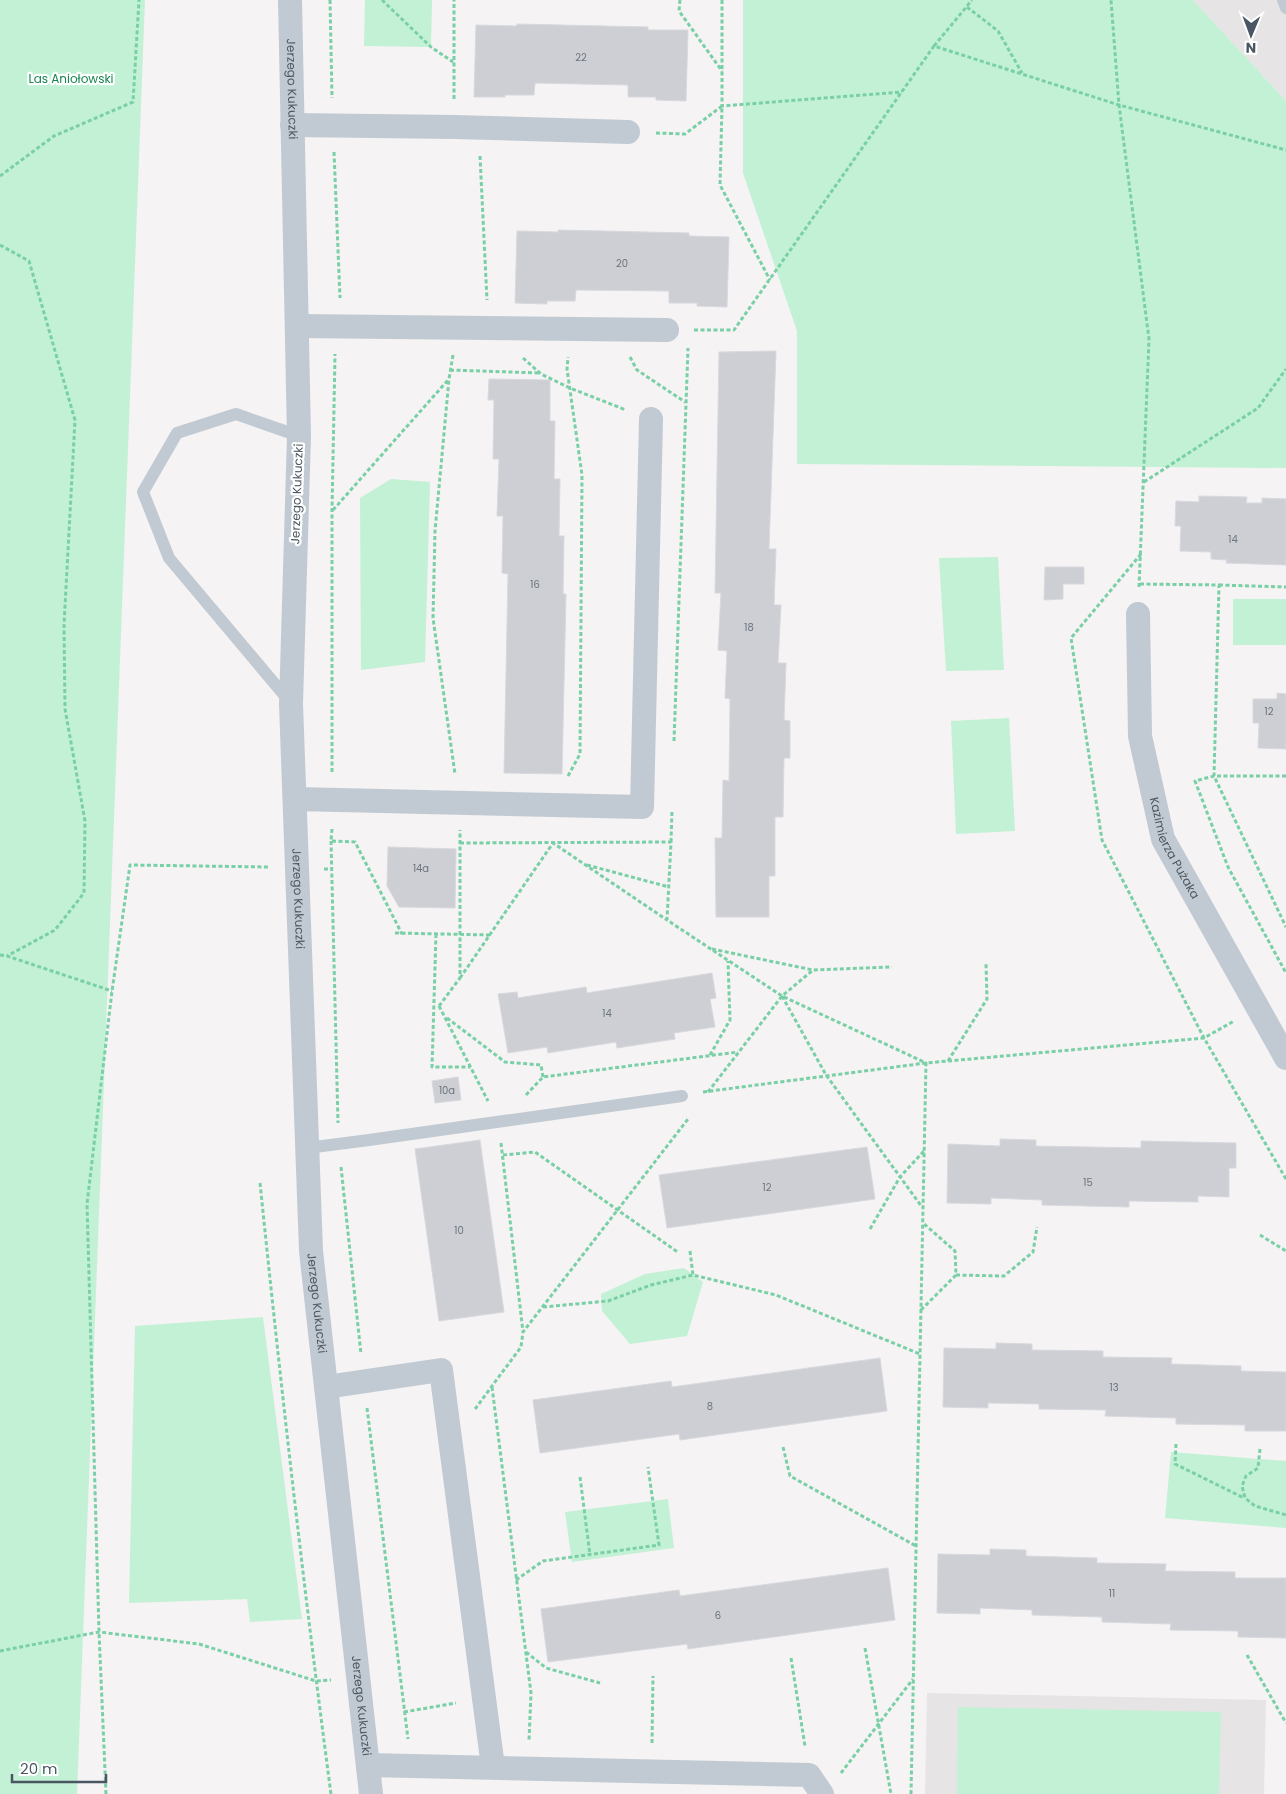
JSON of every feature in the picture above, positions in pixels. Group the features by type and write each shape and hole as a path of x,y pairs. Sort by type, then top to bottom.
{"street":[{"name":"Jerzego Kukuczki","path":"290,0 299,436 291,704 311,1251 371,1794"},
{"path":"292,125 628,132"},
{"path":"297,326 678,330"},
{"path":"295,799 642,807 651,420"},
{"name":"Kazimierza Pużaka","path":"1138,614 1140,736 1163,839 1286,1058"},
{"path":"326,1387 442,1370 493,1767"},
{"path":"368,1764 652,1772 823,1783"}],"lane":[{"path":"1283,0 1286,8"},
{"path":"291,704 170,558 143,492 177,433 236,414 299,436"},
{"path":"307,1148 682,1096"}],"path":[{"path":"0,176 54,136 133,102 139,0"},
{"path":"330,0 332,125 340,316 335,337 332,511 331,841 339,1144 364,1381 411,1765"},
{"path":"382,0 431,47 454,62"},
{"path":"454,0 454,127"},
{"path":"680,0 679,12 722,71"},
{"path":"722,0 720,185 770,280"},
{"path":"674,742 686,402 678,330 734,330 934,46 972,0"},
{"path":"1111,0 1119,105 1148,339 1138,614"},
{"path":"967,7 998,31 1022,74"},
{"path":"934,46 1119,105 1286,150"},
{"path":"628,132 685,134 722,106 902,92"},
{"path":"0,245 29,261 75,420 64,626 65,709 85,821 84,893 55,930 7,956"},
{"path":"458,328 450,370 435,531 433,618 460,803 460,978"},
{"path":"564,782 580,754 582,475 567,369 569,328"},
{"path":"612,329 637,370 686,402"},
{"path":"1143,482 1258,408 1286,369"},
{"path":"450,370 541,374"},
{"path":"332,511 449,379"},
{"path":"1140,584 1286,587"},
{"path":"1220,585 1214,776 1286,927"},
{"path":"1286,776 1214,776 1194,781 1228,867 1286,973"},
{"path":"667,920 672,802"},
{"path":"331,841 355,842 402,934"},
{"path":"460,843 671,842"},
{"path":"553,843 782,996 926,1063"},
{"path":"439,1006 553,843"},
{"path":"585,864 669,887"},
{"path":"106,1794 99,1632 87,1204 112,991 130,865 332,870"},
{"path":"395,933 490,934"},
{"path":"436,934 432,1067 471,1067"},
{"path":"709,948 813,970 892,967"},
{"path":"0,955 112,991"},
{"path":"709,1055 730,1020 728,961"},
{"path":"948,1061 987,999 986,963"},
{"path":"703,1099 782,996 813,970"},
{"path":"782,996 826,1075 923,1208"},
{"path":"434,1006 439,1006"},
{"path":"439,1006 498,1122 523,1332 521,1347 451,1441"},
{"path":"682,1096 826,1075 926,1063 1204,1038 1258,1008"},
{"path":"445,1017 504,1062 541,1065 543,1077"},
{"path":"498,1122 543,1077 739,1052"},
{"path":"911,1794 926,1063"},
{"path":"523,1332 690,1115"},
{"path":"870,1229 900,1177 924,1150"},
{"path":"502,1155 536,1152 679,1253"},
{"path":"260,1184 316,1681 331,1794"},
{"path":"923,1223 954,1251 956,1275"},
{"path":"921,1311 956,1275 1004,1276 1033,1252 1036,1227"},
{"path":"1260,1236 1286,1251"},
{"path":"690,1251 693,1275"},
{"path":"543,1307 608,1301 650,1284 693,1275 776,1295 920,1354"},
{"path":"492,1386 531,1692 528,1768"},
{"path":"1176,1444 1175,1464 1245,1498 1256,1506 1286,1515"},
{"path":"783,1447 790,1476 916,1546"},
{"path":"1245,1498 1242,1486 1246,1476 1258,1468 1260,1449"},
{"path":"516,1580 543,1561 658,1546 648,1467"},
{"path":"580,1476 590,1555"},
{"path":"0,1651 99,1632 199,1644 316,1681 358,1678"},
{"path":"865,1648 892,1794"},
{"path":"525,1652 546,1668 600,1683"},
{"path":"1247,1655 1286,1724"},
{"path":"791,1658 823,1783"},
{"path":"652,1772 653,1676"},
{"path":"823,1783 879,1723 913,1678"},
{"path":"404,1712 484,1699"}],"shaded area":[{"path":"1193,0 1286,0 1286,101"},
{"path":"927,1693 1266,1700 1264,1794 925,1794"}],"green space":[{"name":"Las Aniołowski","path":"0,0 145,0 77,1794 0,1794"},
{"path":"365,0 432,0 431,47 364,46"},
{"path":"743,0 1193,0 1286,101 1286,468 797,464 797,331 743,173"},
{"path":"391,479 430,482 425,662 361,670 360,498"},
{"path":"998,557 1004,670 946,671 939,558"},
{"path":"1233,599 1286,599 1286,645 1233,645"},
{"path":"1009,718 1015,831 956,834 951,721"},
{"path":"684,1268 703,1282 687,1336 630,1344 602,1311 601,1294 645,1274"},
{"path":"263,1317 302,1619 250,1622 247,1599 129,1603 135,1326"},
{"path":"1171,1452 1286,1461 1286,1528 1165,1518"},
{"path":"668,1499 674,1548 572,1562 565,1512"},
{"path":"958,1707 1221,1712 1219,1794 957,1794"}],"building":[{"path":"517,24 648,27 648,30 688,30 686,101 656,100 656,97 628,97 628,85 535,83 534,95 474,97 476,25 517,26"},
{"path":"558,230 689,233 689,236 729,237 727,307 697,306 697,303 669,303 669,291 576,290 575,301 547,301 547,304 515,303 517,231 558,232"},
{"path":"776,351 769,549 776,549 774,605 781,605 778,663 786,663 784,720 790,721 790,758 784,758 783,817 775,817 775,876 769,876 769,917 716,917 715,838 722,838 723,780 729,781 730,699 725,698 727,651 718,650 721,593 715,593 719,352"},
{"path":"489,379 550,380 550,421 555,421 554,479 560,479 559,536 564,536 563,594 566,594 562,774 504,773 508,574 502,573 503,516 497,516 499,459 493,459 494,400 488,400"},
{"path":"1199,496 1247,497 1246,503 1262,503 1262,498 1286,499 1286,565 1226,563 1227,560 1211,559 1211,552 1180,551 1181,526 1175,526 1176,501 1199,502"},
{"path":"1045,567 1084,567 1084,584 1063,584 1063,599 1044,600"},
{"path":"1277,693 1286,694 1286,749 1258,748 1259,723 1253,723 1253,699 1277,699"},
{"path":"388,847 456,849 455,908 399,907 387,886"},
{"path":"712,973 716,998 710,999 715,1027 674,1033 675,1039 617,1048 616,1042 548,1053 547,1047 508,1053 498,994 517,992 518,998 586,987 587,993"},
{"path":"458,1077 461,1100 435,1103 432,1081"},
{"path":"1000,1139 1036,1140 1036,1146 1141,1148 1141,1141 1236,1143 1236,1168 1229,1168 1229,1197 1198,1196 1198,1202 1129,1201 1129,1207 1042,1205 1042,1200 991,1198 991,1204 947,1203 948,1144 1000,1146"},
{"path":"480,1140 504,1312 439,1321 415,1149"},
{"path":"867,1147 875,1199 667,1228 659,1175"},
{"path":"996,1343 1032,1344 1032,1350 1103,1351 1103,1357 1172,1358 1171,1364 1241,1366 1241,1371 1286,1372 1286,1431 1245,1431 1245,1425 1176,1424 1176,1418 1105,1416 1106,1410 1039,1409 1039,1404 988,1403 988,1408 943,1407 944,1348 996,1349"},
{"path":"880,1358 887,1411 680,1440 679,1434 540,1453 533,1400 671,1381 672,1387"},
{"path":"990,1549 1026,1550 1026,1556 1097,1558 1097,1563 1166,1564 1165,1571 1235,1572 1235,1578 1286,1578 1286,1638 1238,1637 1238,1631 1170,1630 1171,1624 1102,1622 1102,1617 1032,1615 1032,1610 980,1608 980,1614 937,1613 938,1554 990,1555"},
{"path":"888,1568 895,1620 688,1649 687,1644 548,1662 541,1609 679,1590 680,1596"}]}
